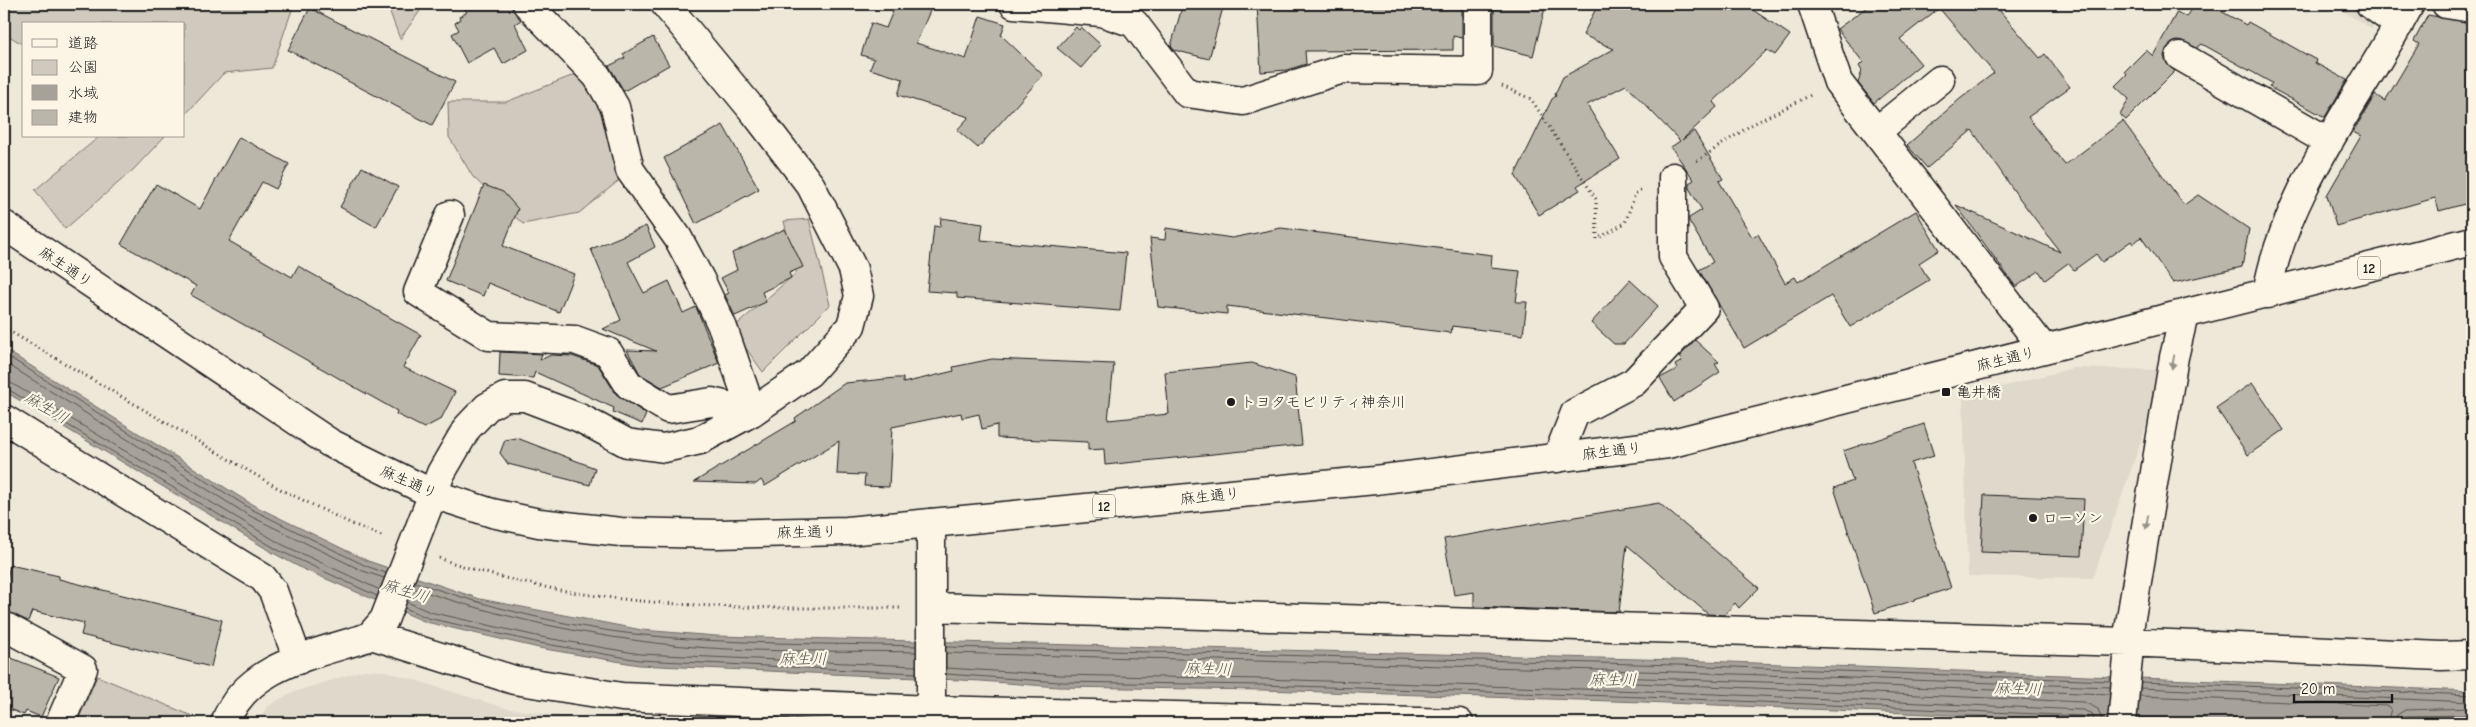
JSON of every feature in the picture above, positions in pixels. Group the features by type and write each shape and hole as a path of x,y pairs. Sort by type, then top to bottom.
{"street":[{"path":"527,4 597,76 615,107 630,170 678,238 700,279 723,328 752,412"},
{"path":"225,723 240,694 258,679 298,660 374,632 389,612 433,494 467,428 487,407 505,397 525,397 580,418 627,443 664,448 700,440 752,412 809,373 851,326 859,296 854,269 811,186 755,113 665,4"},
{"path":"1013,4 1101,12 1134,23 1186,92 1242,101 1343,69 1478,70 1478,4"},
{"path":"1812,4 1838,82 2044,349"},
{"path":"2267,294 2272,263 2296,206 2329,142 2405,14 2370,4"},
{"path":"2446,4 2472,8"},
{"path":"2180,56 2329,142"},
{"path":"1876,132 1940,80"},
{"path":"1557,458 1575,413 1634,382 1704,308 1673,257 1673,178"},
{"path":"450,215 418,292 489,336 575,340 608,352 629,385 668,409 712,402 752,412"},
{"name":"麻生通り","path":"4,225 330,443 433,494 492,513 539,523 621,532 717,534 846,531 931,523 1375,480 1668,444 2472,241"},
{"path":"2122,723 2128,650 2174,358 2184,314"},
{"path":"4,419 263,578 273,590 298,660"},
{"path":"931,523 931,700"},
{"path":"931,619 2128,650 2472,655"},
{"path":"4,626 82,669 60,723"},
{"path":"374,632 514,680 622,697 931,700 1459,723"}],"path":[{"path":"1478,70 1487,80 1531,98 1596,199 1597,239 1625,223 1636,194 1663,172 1673,178 1751,125 1838,82"},
{"path":"4,328 278,488 350,523 412,550 501,578 590,597 663,604 931,619"}],"shaded area":[{"path":"2331,4 2384,4 2372,29"},
{"path":"2073,368 2166,370 2093,578 1968,576 1963,397"},
{"path":"364,670 385,671 505,708 604,723 255,723 268,706 291,693"}],"green space":[{"path":"4,4 294,4 272,68 224,73 185,115 185,22 22,22 22,44 4,33"},
{"path":"387,4 425,4 400,39"},
{"path":"599,65 638,165 579,213 523,224 473,177 449,137 448,102 506,102"},
{"path":"98,138 163,138 133,170 65,229 35,190"},
{"path":"809,219 830,305 763,372 732,329 796,273 784,221"},
{"path":"97,676 197,718 194,723 77,723"}],"water":[{"name":"麻生川","path":"4,349 253,505 368,561 480,599 642,630 716,636 1678,660 2472,691 2472,719 2143,723 1644,702 1263,690 1058,687 981,681 639,665 539,648 426,622 303,569 4,391"}],"building":[{"path":"462,4 512,4 512,8 521,20 515,24 528,50 503,64 494,48 467,63 452,34 459,30 455,23 460,20 459,17 467,12"},
{"path":"896,4 933,4 916,43 966,59 980,16 1005,24 1001,35 1043,75 978,148 957,130 969,117 898,95 903,79 870,69 874,59 861,55 871,23 886,28"},
{"path":"1183,4 1224,4 1209,59 1174,50 1171,46"},
{"path":"1257,4 1462,4 1462,38 1453,36 1453,50 1305,51 1306,64 1287,70 1261,72"},
{"path":"1494,4 1546,4 1533,56 1494,46"},
{"path":"1598,4 1744,4 1790,35 1775,55 1767,50 1713,102 1717,107 1682,140 1694,131 1723,179 1719,181 1752,237 1758,234 1785,283 1795,277 1798,282 1916,211 1939,250 1919,263 1929,280 1850,327 1831,296 1744,348 1699,270 1713,262 1689,221 1689,218 1702,210 1689,188 1689,183 1694,180 1671,147 1680,141 1626,85 1587,105 1620,159 1577,186 1580,190 1539,215 1515,175 1552,99 1556,96 1555,94 1563,77 1614,49 1583,35"},
{"path":"1871,4 1994,4 2040,58 2045,54 2070,87 2028,117 2065,165 2123,121 2184,205 2198,195 2249,229 2242,267 2173,283 2141,237 2133,244 2131,241 2102,262 2096,254 2074,270 2068,263 2045,280 2039,271 2016,287 1956,205 2060,252 2017,195 1972,130 1927,168 1907,145 1960,99 1994,73 1939,8 1900,39 1921,64 1874,103 1858,83 1862,71 1859,66 1863,62 1837,29"},
{"path":"2194,4 2208,4 2246,25 2248,22 2316,60 2315,63 2347,80 2325,117 2269,87 2272,83 2202,44 2197,48 2180,40 2172,43 2166,49 2164,56 2167,64 2175,71 2126,120 2120,115 2129,99 2115,86 2127,74 2125,71 2146,50 2153,56 2177,12 2186,17"},
{"path":"310,8 455,82 432,125 288,50"},
{"path":"2428,15 2472,23 2472,202 2439,211 2435,198 2336,226 2327,195 2361,136 2353,132 2375,95 2385,101 2419,44 2414,41"},
{"path":"1076,27 1079,30 1081,27 1101,45 1081,68 1057,48"},
{"path":"653,37 669,65 624,91 609,66 625,58 623,54"},
{"path":"723,125 759,189 696,224 664,158"},
{"path":"239,137 289,164 276,189 262,182 229,241 292,277 298,266 421,335 403,367 455,392 441,419 424,428 396,414 397,411 191,295 196,286 121,244 156,184 200,209"},
{"path":"362,167 398,187 376,227 340,207"},
{"path":"484,185 503,192 518,209 503,246 574,274 559,312 488,283 483,296 446,281"},
{"path":"941,218 983,224 981,240 1126,253 1120,311 957,298 957,293 927,291 934,226 940,227"},
{"path":"646,226 655,247 628,262 644,293 669,281 683,313 696,307 719,363 662,387 640,374 627,350 656,351 603,329 621,320 591,249"},
{"path":"1166,228 1232,238 1281,228 1492,255 1491,268 1520,271 1516,302 1527,302 1523,335 1452,326 1451,333 1227,306 1227,314 1158,307 1150,238 1165,240"},
{"path":"785,229 803,267 789,273 791,278 762,292 766,302 735,316 725,295 729,293 721,278 737,270 732,253"},
{"path":"1630,280 1658,306 1624,344 1614,344 1591,323"},
{"path":"1695,340 1719,362 1715,364 1720,372 1674,402 1660,378 1677,369 1675,365 1682,361 1679,357"},
{"path":"500,352 542,354 540,360 551,355 572,356 598,365 616,394 646,414 642,424 613,412 614,408 535,372 533,378 499,376"},
{"path":"992,359 1114,364 1108,420 1169,414 1165,372 1252,363 1295,377 1302,445 1105,465 1104,449 1088,450 1088,442 997,438 997,425 982,429 979,414 962,418 961,413 892,427 889,487 864,486 865,475 837,474 839,441 765,486 761,480 756,484 694,482 796,421 795,418 845,383 903,378 903,383 954,371 953,367"},
{"path":"2252,383 2284,430 2248,455 2216,408"},
{"path":"1924,424 1934,456 1911,463 1951,588 1875,613 1834,488 1853,481 1843,451"},
{"path":"517,438 595,468 590,485 508,464 500,453 505,440"},
{"name":"ローソン","path":"1984,495 2084,499 2081,556 1981,552"},
{"path":"1659,503 1759,588 1739,608 1735,603 1724,615 1708,614 1627,545 1619,612 1474,607 1474,592 1454,595 1444,539"},
{"path":"10,565 59,576 59,579 222,620 211,667 81,635 84,623 32,611 28,621 4,610 4,593"},
{"path":"4,655 59,677 41,717 26,711 24,715 4,707"}],"place":[{"name":"亀井橋","path":"1946,392"},
{"name":"トヨタモビリティ神奈川","path":"1231,402"},
{"name":"ローソン","path":"2033,518"}]}
